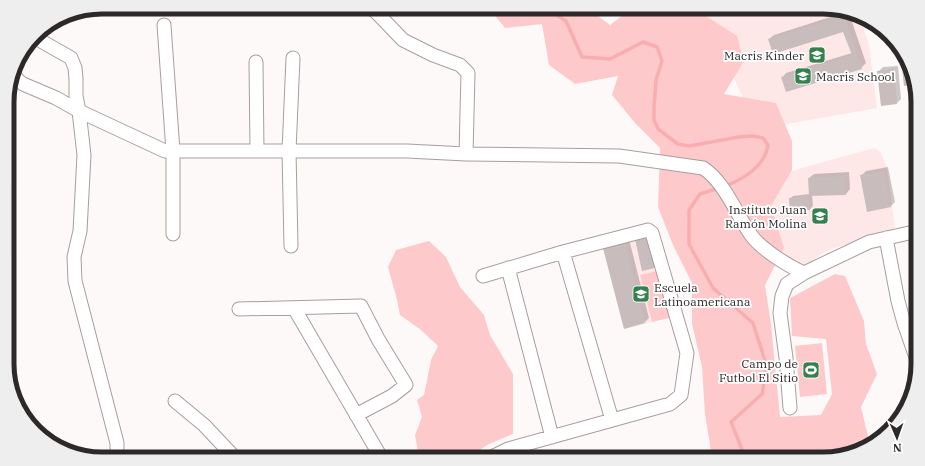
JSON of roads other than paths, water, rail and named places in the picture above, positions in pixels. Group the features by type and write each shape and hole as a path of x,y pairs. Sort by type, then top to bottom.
{"street":[{"path":"378,14 402,40 433,55 460,65 468,73 466,154"},
{"path":"164,25 173,151 173,234"},
{"path":"40,40 71,58 74,68 76,79 76,96 84,155 80,231 74,257 75,281 117,443 117,448"},
{"path":"291,246 289,151 293,58"},
{"path":"256,62 257,151"},
{"path":"17,79 23,84 56,98 165,150 407,151 466,154 619,156 703,168 709,172 719,184 752,237 766,250 791,267 804,273"},
{"path":"483,276 563,252 648,230 652,233 687,353 681,395 670,404 524,444 502,452"},
{"path":"790,408 786,358 780,313 782,296 787,284 804,273 869,242 911,233"},
{"path":"886,238 898,301 911,343"},
{"path":"563,252 612,420"},
{"path":"508,268 552,437"},
{"path":"239,309 361,306 378,339 406,385 392,396 356,415"},
{"path":"294,308 378,452"},
{"path":"175,401 204,425 229,452"},
{"path":"524,444 526,452"}],"waterway":[{"path":"556,14 566,21 582,57 610,59 643,42 657,47 662,61 656,80 654,120 658,129 678,144 689,146 739,137 753,136 763,138 768,145 763,159 752,171 739,180 725,186"},
{"path":"719,188 700,194 689,210 689,244 713,288 753,323 767,367 762,394 731,422 743,452"}],"place":[{"name":"Macris Kinder","path":"817,55"},
{"name":"Macris School","path":"803,76"},
{"name":"Instituto Juan Ramón Molina","path":"820,216"},
{"name":"Escuela Latinoamericana","path":"641,294"},
{"name":"Campo de Futbol El Sitio","path":"811,370"}]}
